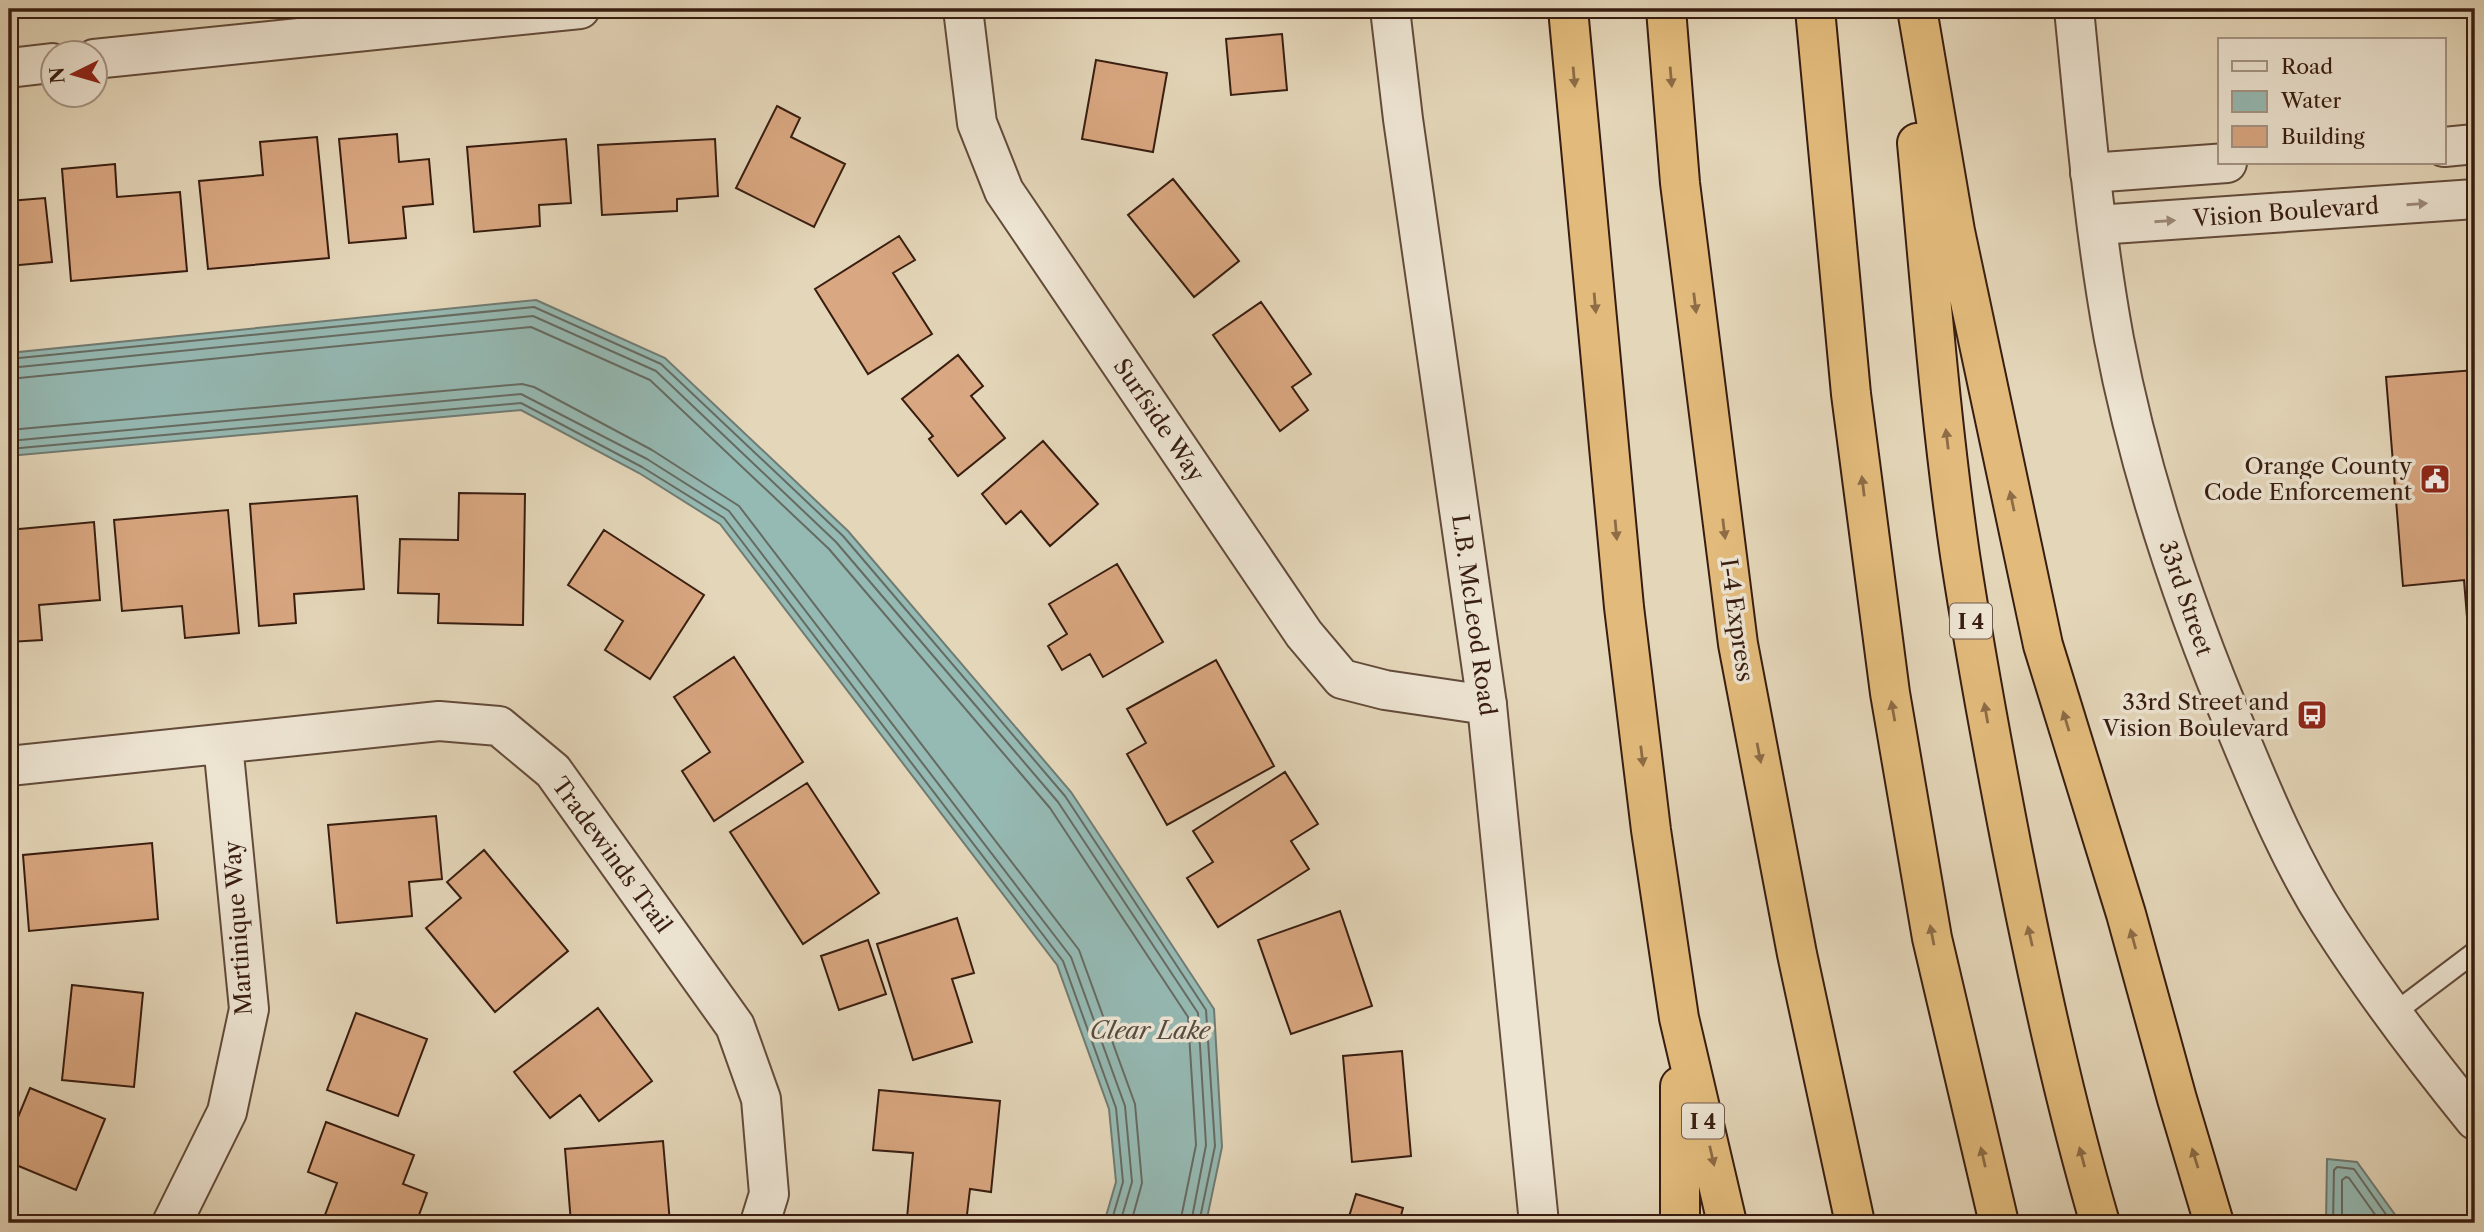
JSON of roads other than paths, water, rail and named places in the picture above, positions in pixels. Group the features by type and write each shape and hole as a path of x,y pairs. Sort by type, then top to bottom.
{"highway":[{"name":"I 4","path":"1568,9 1624,607 1651,830 1679,1018 1727,1223"},
{"name":"I-4 Express","path":"1665,9 1681,183 1738,644 1797,954 1855,1223"},
{"path":"1815,9 1851,394 1890,693 1932,939 1999,1223"},
{"name":"I 4","path":"1905,9 1936,344 1960,552 1987,720 2025,916 2062,1083 2100,1223"},
{"path":"1917,9 1955,231 2043,645 2126,914 2214,1223"},
{"path":"1679,1018 1680,1223"}],"street":[{"path":"108,58 580,9"},
{"name":"Surfside Way","path":"963,9 978,123 1004,191 1304,634 1342,679 1385,690 1487,705"},
{"name":"L.B. McLeod Road","path":"1390,9 1487,705 1539,1223"},
{"name":"33rd Street","path":"2074,9 2090,173 2115,340 2161,525 2216,682 2291,853 2327,919 2393,1014 2475,1120"},
{"path":"9,68 38,65"},
{"path":"2446,147 2475,144"},
{"path":"2090,173 2218,164"},
{"name":"Vision Boulevard","path":"2097,225 2475,200"},
{"name":"Tradewinds Trail","path":"9,765 439,721 499,726 553,771 735,1026 761,1099 769,1194 760,1223"},
{"name":"Martinique Way","path":"172,1223 227,1112 249,1009 223,744"}],"lane":[{"path":"2393,1014 2475,951"}],"water":[{"name":"Clear Lake","path":"536,300 665,358 848,531 1071,792 1214,1009 1222,1147 1206,1223 1104,1223 1116,1182 1109,1109 1057,965 720,524 639,473 521,410 9,456 9,353"},
{"path":"2327,1159 2357,1162 2401,1223 2326,1223"}],"place":[{"name":"Orange County Code Enforcement","path":"2435,479"},
{"name":"33rd Street and Vision Boulevard","path":"2312,715"}]}
